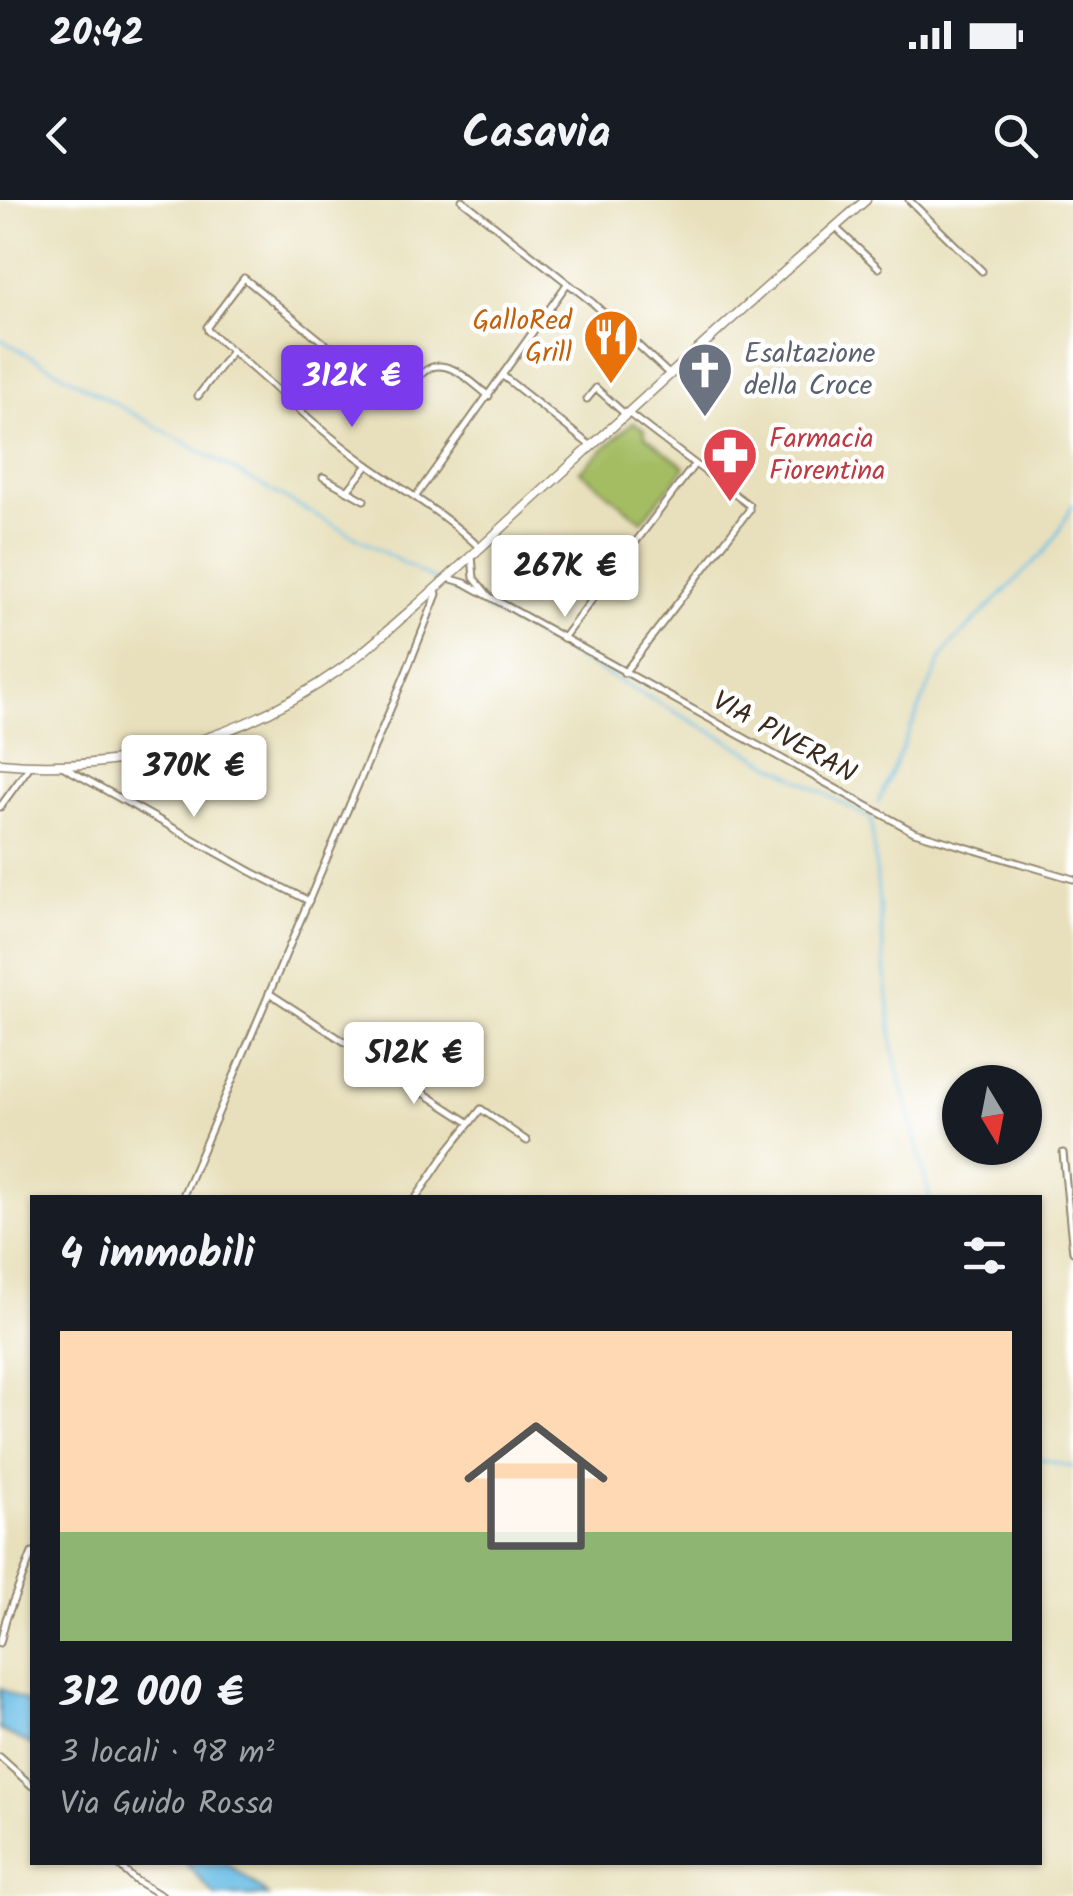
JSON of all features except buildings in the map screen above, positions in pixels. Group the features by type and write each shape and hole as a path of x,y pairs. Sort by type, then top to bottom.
{"main road":[{"path":"0,764 62,766 179,747 243,725 343,668 866,200"}],"street":[{"path":"462,200 593,303 669,374"},
{"path":"909,200 982,271"},
{"path":"835,227 878,268"},
{"path":"480,548 416,496 368,465 207,327 244,278 393,398 404,396 424,371 437,365 455,370 490,396"},
{"path":"416,496 567,284"},
{"path":"198,396 232,350"},
{"path":"504,376 591,446"},
{"path":"586,399 596,388 749,506 624,672"},
{"path":"348,490 368,465"},
{"path":"562,638 694,465"},
{"path":"323,477 364,500"},
{"path":"472,555 474,578"},
{"path":"458,568 464,583"},
{"name":"VIA PIVERAN","path":"458,568 474,578 490,597"},
{"name":"VIA PIVERAN","path":"446,579 464,583 925,836 1073,880"},
{"path":"183,1195 433,605 436,588"},
{"path":"0,808 30,766"},
{"path":"62,766 309,901"},
{"path":"269,994 470,1122"},
{"path":"418,1195 481,1109 527,1141"},
{"path":"1063,1153 1073,1252"},
{"path":"0,1644 30,1557"},
{"path":"0,1757 30,1784"},
{"path":"118,1865 162,1896"}],"green space":[{"path":"633,422 685,467 642,521 580,471"}],"water":[{"path":"0,1688 30,1704 30,1744 0,1730"},
{"path":"188,1865 230,1865 269,1896 215,1896"}],"waterway":[{"path":"0,339 871,819 893,1049 929,1195"},
{"path":"878,803 942,657 1046,550 1073,504"},
{"path":"1042,1459 1073,1467"}],"place":[{"name":"GalloRed Grill","path":"611,386"},
{"name":"Esaltazione della Croce","path":"705,419"},
{"name":"Farmacia Fiorentina","path":"730,504"}]}
